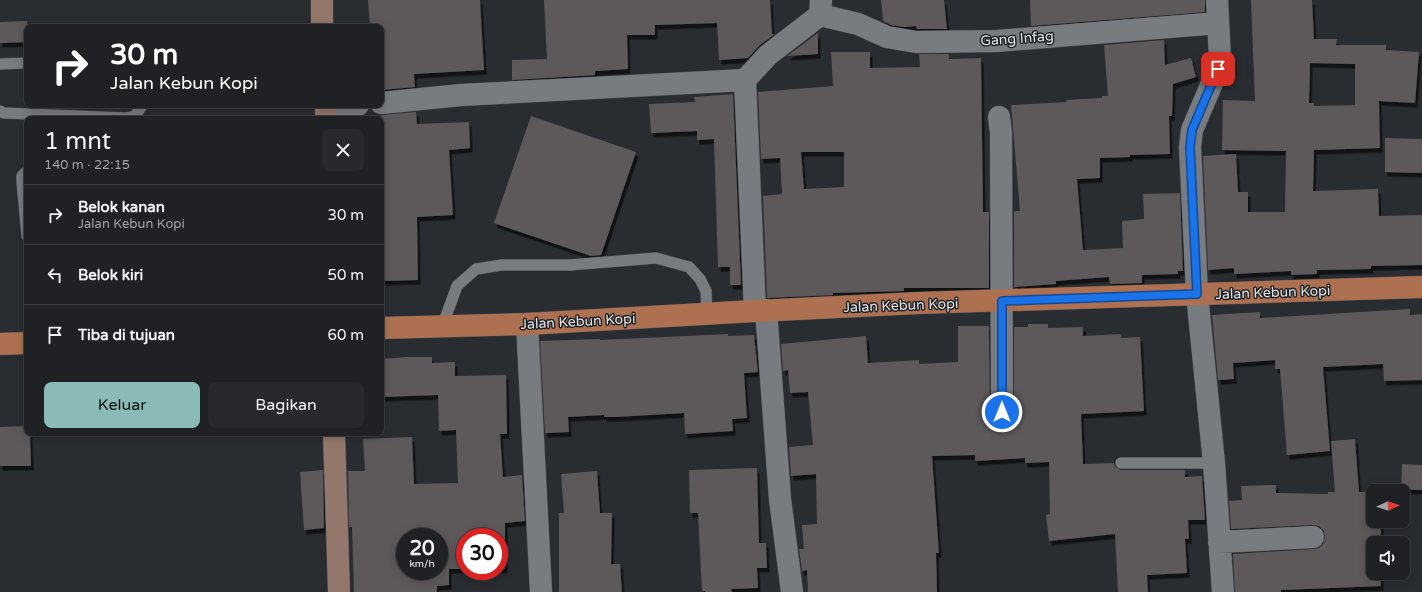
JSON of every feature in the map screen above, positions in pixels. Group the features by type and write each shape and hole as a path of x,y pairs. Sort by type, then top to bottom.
{"main road":[{"name":"Jalan Kebun Kopi","path":"384,328 527,324 761,311 1002,301 1422,287"},
{"path":"0,344 24,343"}],"street":[{"path":"322,0 322,24"},
{"path":"1217,0 1220,58 1218,69 1192,130 1190,147 1197,294 1214,463 1223,592"},
{"path":"384,103 461,95 745,80 768,55 820,8"},
{"name":"Gang Infag","path":"820,8 887,37 916,42 997,41 1218,24"},
{"path":"745,80 761,311 780,499 792,592"},
{"path":"326,111 342,108"},
{"path":"999,117 1001,133 1002,412"},
{"path":"527,324 540,592"},
{"path":"334,436 339,592"},
{"path":"1219,542 1313,537"}],"lane":[{"path":"0,64 24,63"},
{"path":"0,111 4,113 77,116"},
{"path":"24,174 22,176 22,182 24,204"},
{"path":"442,326 457,286 476,269 502,264 570,265 656,258 689,267 700,279 706,291 707,314"},
{"path":"1121,463 1214,463"}],"building":[{"path":"368,0 480,0 484,70 414,74 415,87 384,90 384,24 370,24"},
{"path":"544,0 770,0 772,34 775,34 760,45 748,58 719,60 717,23 655,25 655,35 627,35 628,69 595,71 595,75 512,80 512,60 547,59"},
{"path":"881,0 944,0 947,29 917,29 916,26 904,27 891,25 883,21"},
{"path":"1030,0 1205,0 1205,12 1031,26"},
{"path":"1251,0 1312,0 1314,39 1337,39 1336,45 1386,45 1386,50 1419,52 1415,103 1379,101 1380,148 1314,150 1313,191 1378,189 1379,216 1422,215 1422,265 1371,266 1371,269 1317,270 1317,274 1291,275 1291,271 1234,274 1234,268 1208,270 1203,156 1236,154 1238,192 1248,192 1248,212 1285,212 1286,151 1222,150 1223,100 1255,101","holes":["1310,63 1355,64 1355,105 1314,106 1314,103 1309,103"]},
{"path":"27,21 27,24 24,24 24,42 0,43 0,22"},
{"path":"818,33 818,54 787,56"},
{"path":"1164,40 1165,65 1191,58 1196,77 1173,84 1172,116 1169,116 1170,154 1130,155 1130,157 1100,158 1100,178 1077,179 1083,250 1123,248 1122,221 1144,219 1143,194 1180,193 1183,271 1178,271 1178,274 1142,275 1142,283 1110,284 1109,277 1056,281 1056,284 1014,287 1014,211 1020,211 1011,105 1067,102 1066,100 1102,98 1102,96 1108,96 1104,45"},
{"path":"831,52 870,52 870,68 920,67 919,54 949,54 949,59 981,58 983,212 989,212 989,288 904,288 904,291 833,293 833,295 767,298 763,196 782,194 780,158 761,159 758,92 833,86","holes":["801,152 844,152 844,187 804,189"]},
{"path":"733,94 741,285 730,285 730,267 718,267 714,139 697,140 697,131 651,133 649,104 695,102 694,97"},
{"path":"416,112 417,124 469,122 470,148 449,150 453,215 417,217 418,280 384,281 384,116 381,115"},
{"path":"531,116 636,152 601,255 591,256 494,223"},
{"path":"1385,138 1422,139 1422,173 1385,172"},
{"path":"1410,309 1410,315 1422,314 1422,380 1384,381 1383,364 1323,367 1330,451 1287,455 1280,369 1275,369 1275,360 1233,363 1234,379 1218,380 1212,315 1260,312 1260,318"},
{"path":"1028,324 1048,324 1048,328 1083,327 1083,336 1121,334 1121,338 1140,337 1144,411 1081,414 1083,464 1114,463 1115,467 1121,470 1185,470 1185,477 1202,476 1205,520 1188,520 1189,539 1185,539 1187,573 1147,575 1148,592 1118,592 1115,534 1049,541 1046,515 1050,514 1049,462 1025,463 1025,458 975,461 975,455 932,456 939,553 936,553 937,592 808,592 807,570 802,571 799,549 804,549 802,525 817,524 816,474 791,476 789,447 813,445 808,392 790,393 788,370 783,371 781,344 866,336 868,363 919,360 919,364 958,362 958,326 989,326 990,412 991,419 995,423 1002,424 1009,423 1013,419 1014,412 1014,327 1028,327"},
{"path":"728,334 728,336 754,335 758,372 744,373 747,418 732,419 733,431 685,434 684,413 615,417 604,417 604,415 568,417 569,432 545,433 540,341 600,340"},
{"path":"432,357 432,363 455,362 455,376 506,375 507,434 500,434 503,477 522,475 525,521 505,523 505,528 456,528 456,569 449,569 449,585 437,586 437,592 354,592 352,527 349,527 348,471 365,471 363,439 412,437 414,484 458,483 456,430 439,431 438,395 384,397 384,359"},
{"path":"24,426 24,436 30,436 31,466 0,466 0,427"},
{"path":"1355,439 1359,492 1366,492 1366,528 1381,528 1381,536 1366,536 1366,580 1381,580 1381,586 1281,590 1281,592 1235,592 1233,554 1314,549 1319,548 1324,543 1325,536 1324,531 1319,526 1312,525 1231,529 1229,501 1242,500 1241,486 1276,485 1276,493 1328,494 1328,492 1335,492 1331,441"},
{"path":"1402,464 1422,465 1422,490 1410,490 1410,484 1401,484"},
{"path":"757,468 759,543 766,543 767,568 757,568 758,588 731,589 732,592 702,591 698,513 690,513 689,470"},
{"path":"323,470 324,528 304,530 300,472"},
{"path":"597,471 600,513 612,513 611,564 620,564 622,592 559,592 559,513 564,513 561,474"}],"route":[{"path":"1002,412 1002,301 1197,294 1190,147 1192,130 1218,69"}]}
